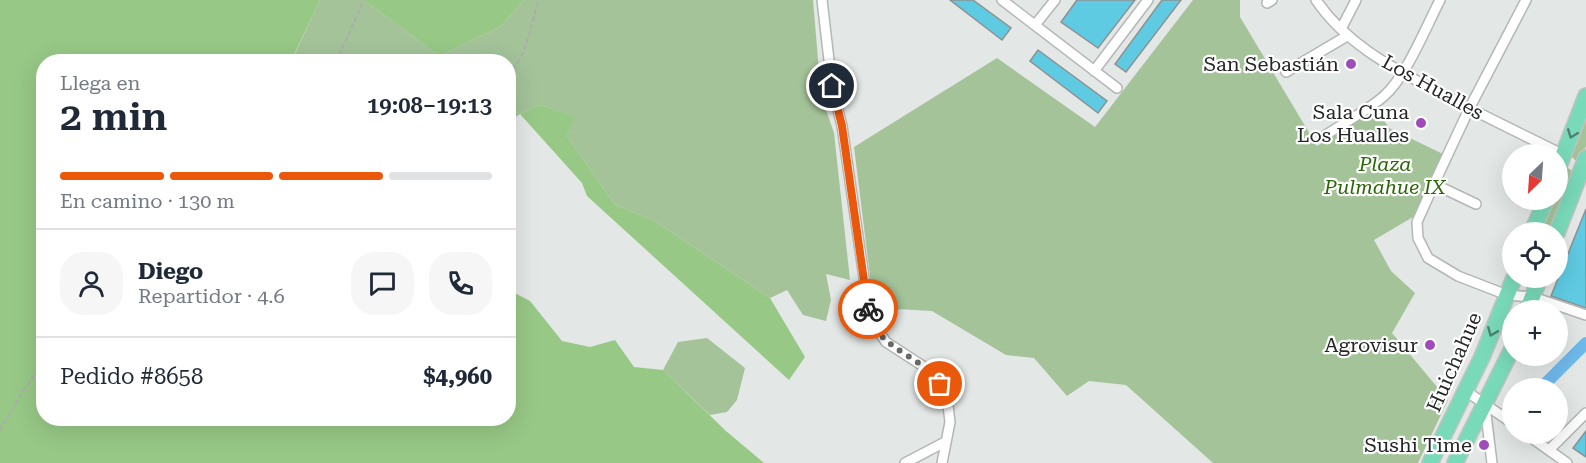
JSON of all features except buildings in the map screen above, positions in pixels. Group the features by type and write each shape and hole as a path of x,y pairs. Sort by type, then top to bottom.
{"main road":[{"path":"1567,144 1586,96"},
{"path":"1568,158 1575,162 1583,176"},
{"path":"1562,222 1583,176 1586,158"},
{"name":"Huichahue","path":"1430,463 1466,391 1510,288"},
{"path":"1455,463 1504,366"}],"street":[{"path":"822,0 832,86 842,126 870,319 886,342 929,370 940,384 946,397 950,422 942,463"},
{"path":"1002,0 1117,88"},
{"path":"1035,25 1055,0"},
{"path":"1094,71 1148,0"},
{"name":"Los Hualles","path":"1316,0 1344,33 1402,72 1468,109 1540,144"},
{"path":"1286,72 1344,33 1356,0"},
{"path":"1326,135 1384,96 1402,72 1440,0"},
{"path":"1520,300 1458,276 1433,262 1424,252 1418,238 1417,222 1468,109 1526,0"},
{"path":"1434,184 1476,204"},
{"path":"1568,311 1586,315"},
{"path":"1466,391 1502,416"},
{"path":"1485,404 1492,463"},
{"path":"1549,450 1586,413"},
{"path":"905,463 945,442"},
{"path":"1541,444 1567,463"}],"path":[{"path":"340,54 364,0"},
{"path":"516,66 525,49 539,0"},
{"path":"0,430 36,374"}],"green space":[{"path":"0,0 320,0 294,54 36,54 36,426 516,426 516,294 530,301 562,341 590,347 615,340 634,367 663,370 726,431 764,463 0,463"},
{"path":"320,0 364,0 436,54 295,54"},
{"path":"364,0 524,0 500,27 443,54 436,54"},
{"path":"524,0 813,0 821,95 834,133 850,280 826,274 831,300 826,321 803,315 787,290 770,298 653,220 615,205 567,136 574,116 540,105 516,117 516,54 443,54 500,27"},
{"name":"Plaza Pulmahue IX","path":"1193,0 1240,0 1240,17 1317,146 1376,109 1389,128 1443,154 1413,217 1374,240 1391,271 1415,293 1392,333 1448,400 1418,463 1213,463 1126,385 1089,381 1067,396 1034,358 1006,355 932,311 895,309 872,292 854,147 997,58 1095,127"},
{"path":"1586,97 1586,146 1581,160 1575,160 1571,156"},
{"path":"540,105 575,116 567,136 615,205 653,220 770,298 805,357 789,380 587,196 582,183 520,114"},
{"path":"1568,168 1573,174 1568,190"},
{"path":"1545,210 1562,210 1558,222 1539,222"},
{"path":"707,338 745,368 737,400 727,412 710,415 663,370 678,342"}],"waterway":[{"path":"1551,378 1586,343"}],"way so far":[{"path":"868,309 870,319 886,342 929,370 940,384"}],"place":[{"name":"San Sebastián","path":"1351,64"},
{"name":"Sala Cuna Los Hualles","path":"1421,123"},
{"name":"Agrovisur","path":"1430,345"},
{"name":"Sushi Time","path":"1484,445"}],"route":[{"path":"832,86 842,126 868,309"}]}
